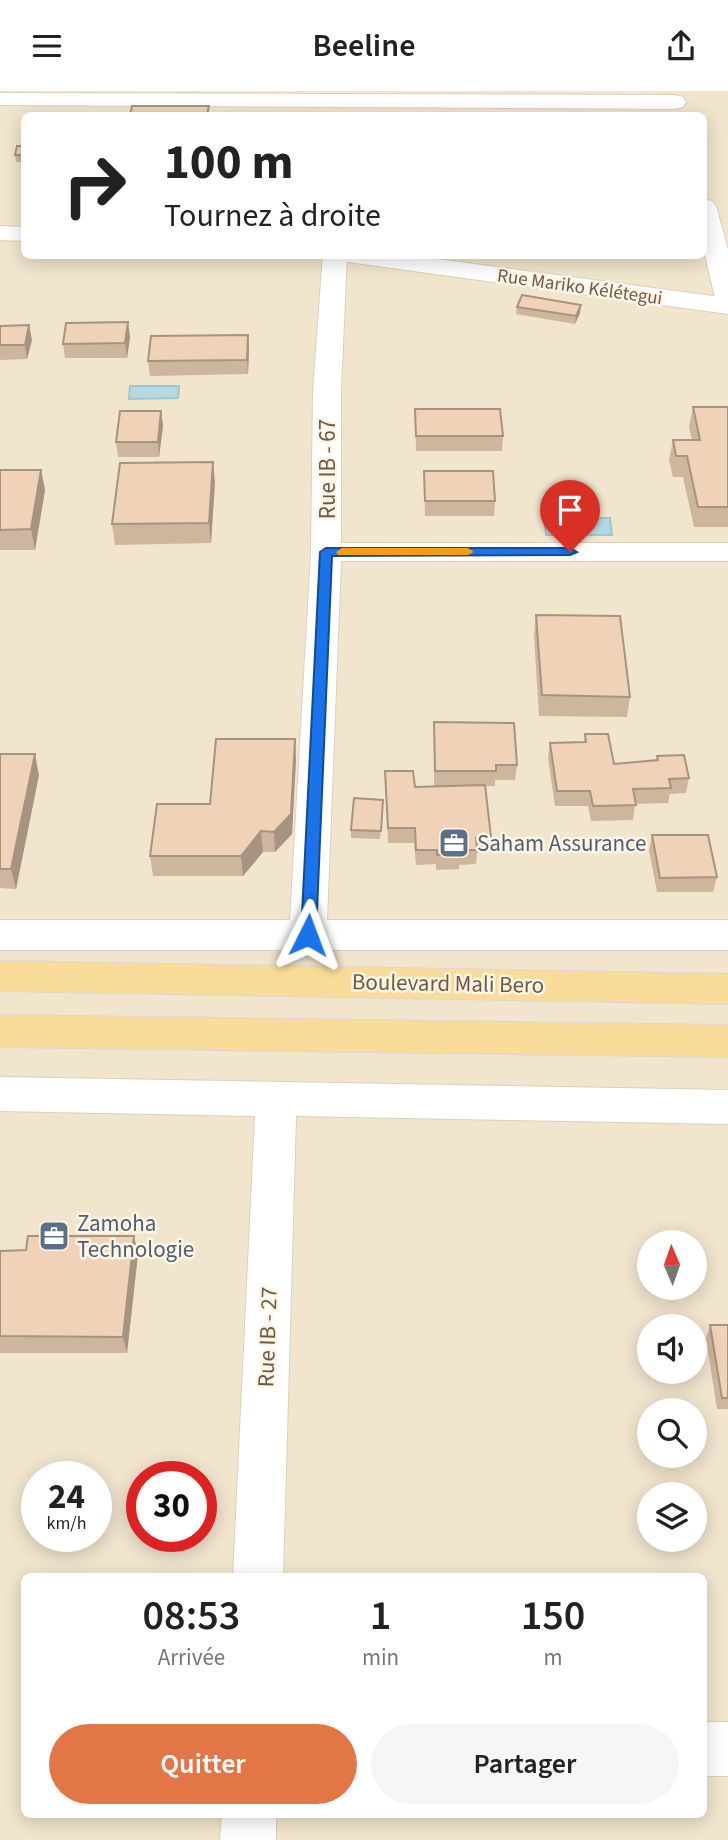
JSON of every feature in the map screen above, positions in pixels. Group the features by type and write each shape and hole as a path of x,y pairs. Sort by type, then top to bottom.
{"main road":[{"name":"Boulevard Mali Bero","path":"0,977 255,979 728,989"},
{"path":"0,1031 728,1041"}],"street":[{"path":"0,99 676,103"},
{"path":"707,217 728,297"},
{"path":"0,233 21,234"},
{"name":"Rue IB - 67","path":"308,935 326,552 327,390 335,259"},
{"name":"Rue Mariko Kélétegui","path":"378,259 728,306"},
{"path":"326,552 728,552"},
{"name":"Boulevard Mali Bero","path":"0,935 728,935"},
{"path":"0,1094 728,1107"},
{"name":"Rue IB - 27","path":"258,1573 276,1097"},
{"path":"707,1749 728,1749"},
{"path":"248,1840 249,1818"}],"shaded area":[{"path":"0,91 728,91 728,1840 0,1840"}],"water":[{"path":"130,386 179,386 178,398 129,399"},
{"path":"544,518 610,518 612,535 546,535"}],"building":[{"path":"132,106 209,106 208,112 131,112"},
{"path":"17,146 21,146 21,155 15,155"},
{"path":"522,295 581,305 576,316 517,307"},
{"path":"128,322 125,343 63,344 66,323"},
{"path":"29,325 25,345 0,345 0,326"},
{"path":"248,335 247,360 148,361 151,336"},
{"path":"693,407 728,407 728,507 698,507 687,456 676,456 673,440 700,440"},
{"path":"415,409 500,409 503,436 416,436"},
{"path":"120,411 161,411 158,442 116,442"},
{"path":"213,462 209,523 112,524 120,463"},
{"path":"0,470 41,470 31,529 0,530"},
{"path":"424,471 493,471 495,501 425,501"},
{"path":"536,615 620,616 630,697 542,695"},
{"path":"434,722 514,723 517,765 496,765 496,771 435,771"},
{"path":"585,734 608,734 614,764 658,760 657,756 684,755 689,778 669,779 671,788 633,789 636,805 593,806 590,791 557,791 550,743 586,742"},
{"path":"216,739 295,739 291,814 274,832 261,831 241,856 150,856 157,804 210,804"},
{"path":"0,754 35,754 11,869 0,869"},
{"path":"385,771 413,771 415,787 485,785 491,837 476,838 477,850 459,850 460,854 437,855 437,850 416,850 415,828 388,828"},
{"path":"354,798 383,800 381,831 351,830"},
{"path":"652,835 708,835 717,877 660,878"},
{"path":"28,1236 134,1236 123,1337 0,1336 0,1251 26,1250"},
{"path":"710,1325 728,1325 728,1398 722,1398"}],"slow traffic":[{"path":"342,552 468,552"}],"place":[{"name":"Saham Assurance","path":"454,843"},
{"name":"Zamoha Technologie","path":"54,1236"}],"route":[{"path":"308,935 326,552 570,552"}]}
